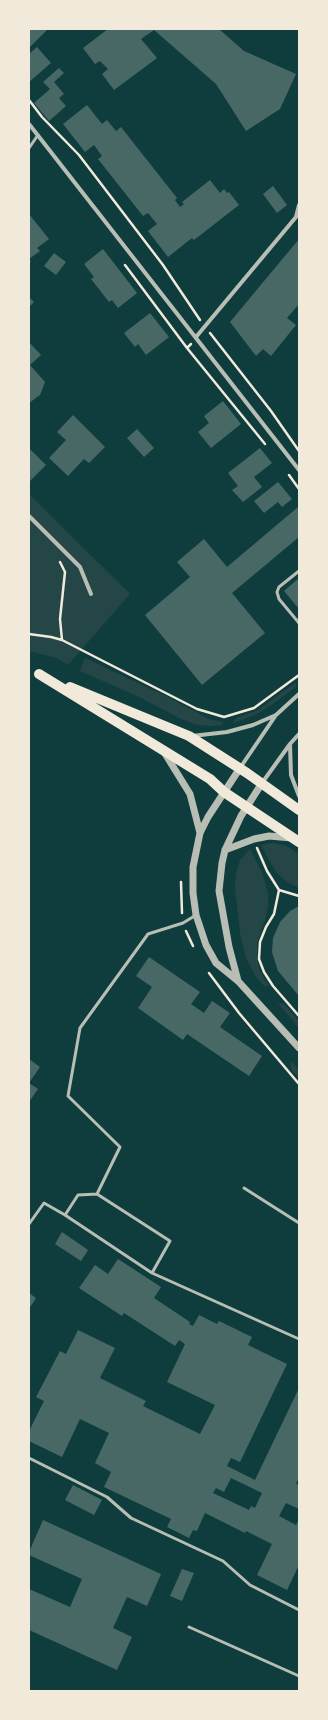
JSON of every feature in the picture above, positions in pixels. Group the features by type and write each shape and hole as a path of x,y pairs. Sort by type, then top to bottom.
{"main road":[{"path":"34,673 189,736 240,768 299,810"},
{"path":"34,673 162,748 210,779 224,792 296,840"}],"street":[{"path":"29,124 299,470"},
{"path":"196,338 296,217 299,205"},
{"path":"29,516 80,567 91,594"},
{"path":"299,694 276,715 208,817 200,833 193,867 193,892 196,915 206,945 216,963 238,981 299,1048"},
{"path":"189,736 227,732 253,725 276,715"},
{"path":"238,981 229,947 219,891 225,850 246,807 290,744 299,734"},
{"path":"290,744 291,775 299,796"},
{"path":"162,748 190,794 200,833"},
{"path":"225,850 269,836 296,840"}],"lane":[{"path":"29,148 38,135"},
{"path":"299,571 279,587 277,592 279,600 299,623"},
{"path":"97,1194 120,1148 68,1096 80,1028 148,934 183,923 196,915"},
{"path":"244,1188 299,1223"},
{"path":"65,1215 78,1195 97,1194 170,1241 152,1273"},
{"path":"29,1224 44,1203 65,1215 152,1273 299,1339"},
{"path":"29,1458 107,1497 132,1518 223,1561 250,1586 299,1610"},
{"path":"189,1627 299,1676"}],"path":[{"path":"29,100 42,117 79,155 163,264 205,327 271,412 299,451"},
{"path":"187,348 265,445"},
{"path":"285,470 299,489"},
{"path":"58,557 65,572 60,619 62,640"},
{"path":"29,634 62,640 197,709 224,718 254,708 299,675"},
{"path":"254,840 267,871 279,890 299,896"},
{"path":"279,890 274,914 266,927 260,942 259,959 264,972 273,986 299,1016"}],"shaded area":[{"path":"29,494 130,594 68,665 56,658 29,651"},
{"path":"85,658 168,697 209,719 222,722 223,725 197,725 181,719 139,697 80,671"},
{"path":"295,683 297,686 273,704 257,714 232,724 236,718 258,710"},
{"path":"273,843 285,845 299,854 299,888 287,882 277,873 271,864 261,845"},
{"path":"250,849 262,872 268,893 266,917 257,943 257,959 260,971 269,986 264,986 255,975 246,958 240,933 235,889 236,873 240,860"},
{"path":"278,1003 284,1004 299,1021 299,1028"},
{"path":"291,1061 299,1070 299,1078 292,1071"}],"building":[{"path":"29,29 48,29 30,47"},
{"path":"108,29 219,29 244,51 296,74 280,109 246,131 216,84 154,30 141,39 157,58 114,90 102,74 108,69 100,61 95,64 83,48"},
{"path":"37,47 51,63 29,82 29,54"},
{"path":"59,68 64,73 54,82 64,94 59,98 66,106 49,121 34,103 50,89 43,82"},
{"path":"87,105 102,124 107,120 116,131 121,127 177,198 175,200 180,207 184,204 182,202 210,180 220,193 224,189 227,193 229,192 239,205 194,240 192,238 168,257 148,231 157,224 148,213 143,216 98,159 102,156 94,145 85,152 63,124"},
{"path":"273,186 287,205 277,213 263,194"},
{"path":"29,214 49,239 37,248 40,251 29,259"},
{"path":"299,239 299,304 287,318 296,325 271,356 263,349 256,356 230,322"},
{"path":"103,249 137,293 118,308 112,300 109,302 91,279 94,277 84,264"},
{"path":"54,253 66,262 56,275 44,266"},
{"path":"29,297 34,302 29,307"},
{"path":"150,313 169,337 146,355 138,344 135,347 124,333"},
{"path":"29,342 41,355 30,365 45,382 40,395 29,403"},
{"path":"223,401 241,424 211,448 198,432 209,423 204,416"},
{"path":"73,415 105,447 89,463 84,459 68,476 49,458 66,440 57,432"},
{"path":"137,429 154,448 144,457 127,438"},
{"path":"260,448 272,463 254,477 262,487 243,502 232,490 238,486 228,473"},
{"path":"31,450 46,465 29,482 29,451"},
{"path":"278,482 292,499 282,507 278,502 264,513 254,501"},
{"path":"298,507 299,537 232,593 265,633 202,685 145,615 190,577 177,562 204,539 227,567"},
{"path":"299,578 299,609 284,591"},
{"path":"299,906 299,996 278,971 272,952 273,938 280,922 290,911"},
{"path":"149,957 200,992 191,1004 204,1013 212,1001 230,1013 220,1027 262,1056 249,1076 187,1034 183,1040 138,1008 152,987 136,976"},
{"path":"29,1059 40,1067 29,1083"},
{"path":"29,1083 38,1089 29,1102"},
{"path":"62,1232 88,1250 81,1261 55,1244"},
{"path":"118,1259 161,1287 154,1298 190,1322 189,1324 193,1326 199,1315 217,1324 219,1321 252,1337 248,1345 287,1364 240,1462 231,1458 227,1466 255,1480 299,1388 299,1477 296,1484 299,1485 299,1509 286,1503 279,1516 296,1525 299,1519 299,1565 287,1590 257,1575 272,1544 246,1531 245,1533 205,1513 197,1531 193,1530 189,1538 167,1527 171,1519 104,1487 111,1472 95,1463 109,1433 80,1419 62,1457 29,1441 29,1431 44,1401 36,1397 60,1351 66,1354 78,1330 115,1348 100,1378 146,1401 143,1406 200,1434 215,1405 167,1382 185,1344 179,1340 175,1346 124,1313 122,1316 79,1288 95,1265 108,1274","holes":["231,1478 262,1493 255,1508 251,1506 249,1510 213,1493 216,1488 224,1492"]},
{"path":"29,1293 36,1298 29,1309"},
{"path":"73,1485 102,1500 94,1515 65,1500"},
{"path":"43,1520 161,1574 147,1606 127,1597 113,1628 132,1637 117,1670 29,1630 29,1589 70,1607 82,1579 29,1555"},
{"path":"182,1569 194,1573 182,1601 170,1596"}]}
